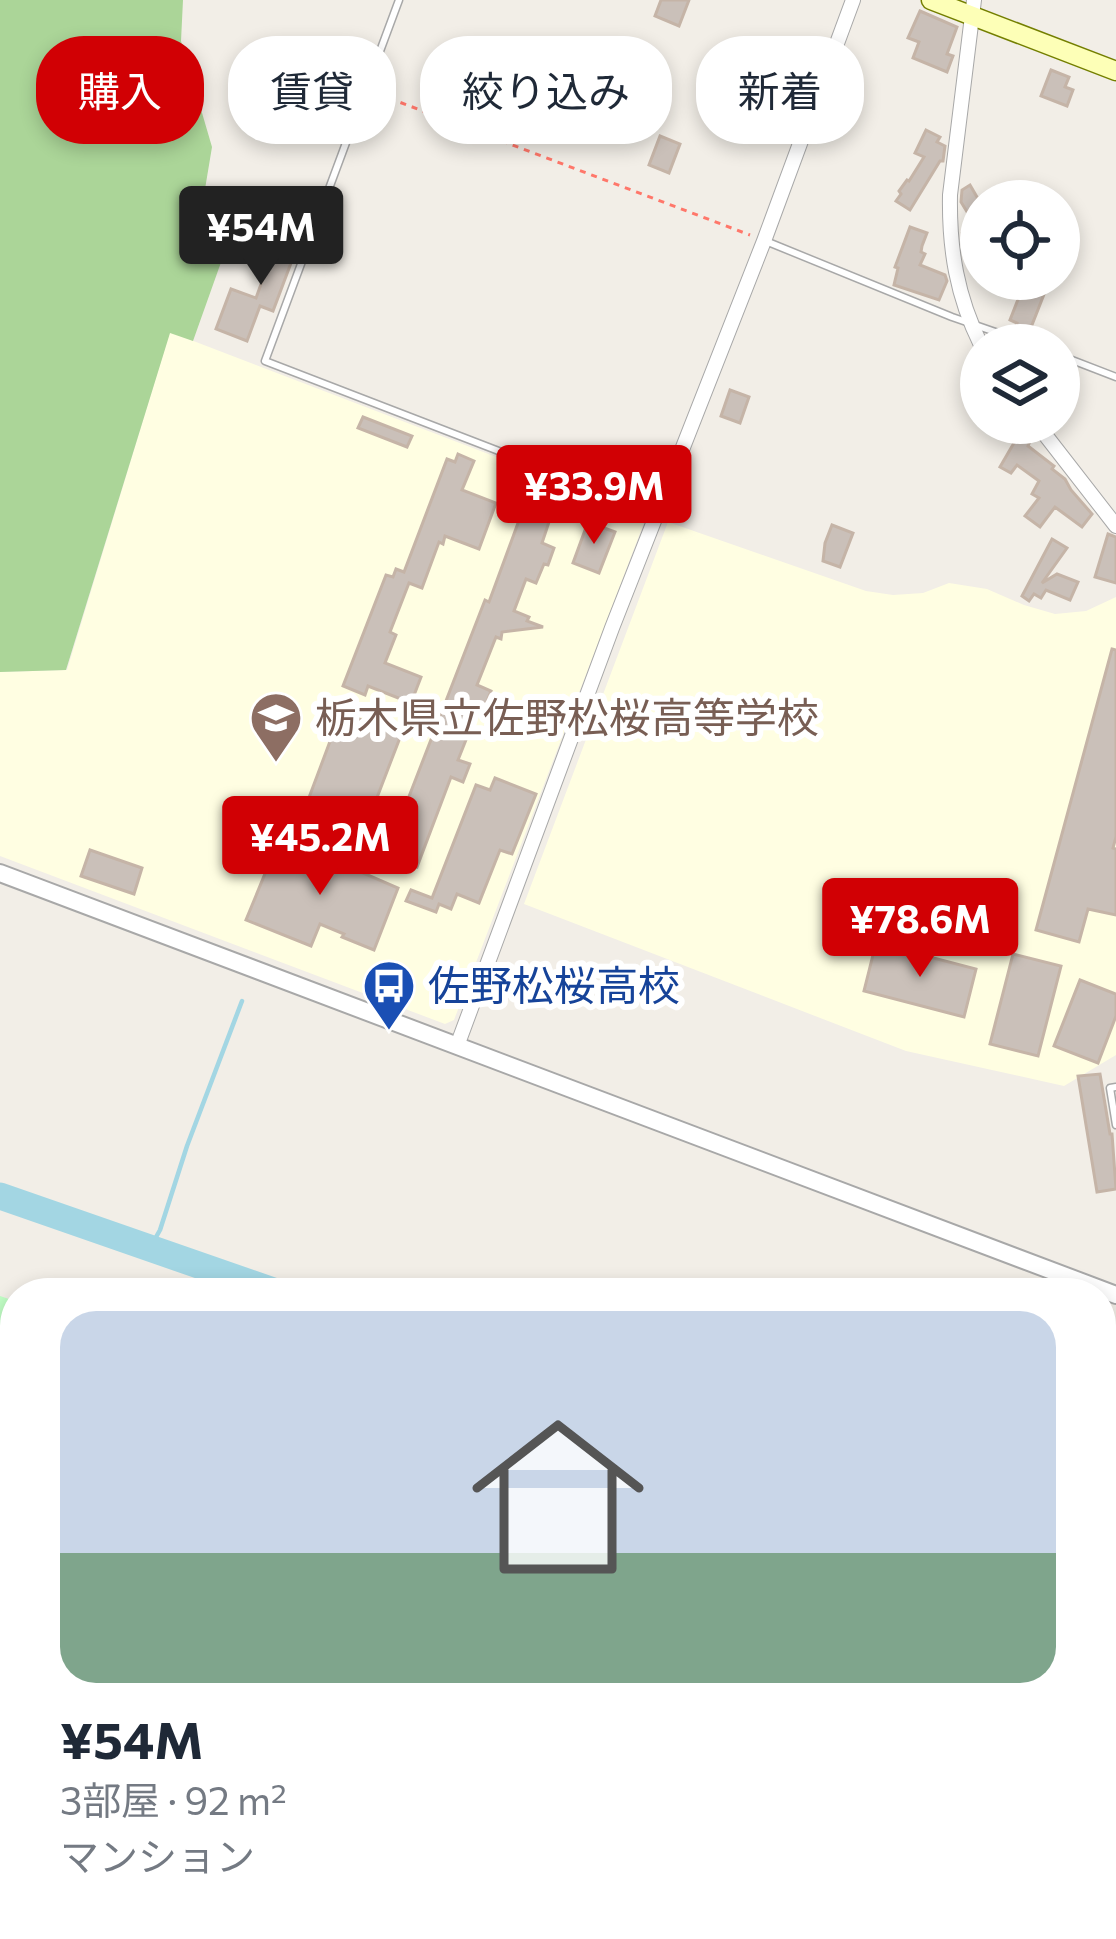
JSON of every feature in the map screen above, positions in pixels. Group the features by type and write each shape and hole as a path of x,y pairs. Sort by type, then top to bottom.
{"main road":[{"path":"931,0 973,8 1116,71"}],"street":[{"path":"457,1046 854,0"},
{"path":"970,324 951,253 950,195 973,8"},
{"path":"1052,444 1116,526"},
{"path":"0,873 1073,1278"}],"lane":[{"path":"385,36 399,0"},
{"path":"345,144 265,361 657,512"},
{"path":"764,241 977,324"},
{"path":"1080,363 1116,377"},
{"path":"1116,1087 1110,1088 1116,1125"}],"path":[{"path":"396,101 764,241"}],"shaded area":[{"name":"栃木県立佐野松桜高等学校","path":"170,332 640,512 645,520 454,1020 445,1024 0,856 0,672 67,670"},
{"path":"668,522 866,591 923,593 949,583 987,589 1055,614 1086,611 1116,597 1116,1055 1064,1086 906,1051 524,904"}],"green space":[{"path":"0,0 183,0 181,36 36,36 36,144 204,144 204,120 212,147 202,207 235,223 193,341 170,333 66,670 0,672"}],"building":[{"path":"661,0 689,0 679,26 655,16"},
{"path":"920,11 957,27 947,54 953,56 947,72 913,58 919,42 908,38"},
{"path":"1051,70 1069,77 1065,87 1073,90 1067,106 1041,96"},
{"path":"926,130 940,137 937,142 945,146 943,161 910,210 896,201 924,157 915,153"},
{"path":"657,144 680,144 669,173 649,165"},
{"path":"283,223 303,231 273,311 260,306 247,341 216,329 231,289 256,298"},
{"path":"910,227 927,233 920,265 945,275 939,300 894,285 895,267"},
{"path":"1018,300 1042,300 1032,324 1010,320"},
{"path":"730,390 749,397 740,423 721,416"},
{"path":"363,417 412,436 407,447 358,428"},
{"path":"1013,444 1029,444 1054,466 1092,514 1082,527 1055,507 1040,527 1025,516 1039,498 1032,494 1039,481 1017,465 1011,473 1000,467"},
{"path":"458,454 474,461 462,490 496,503 479,549 445,536 422,588 409,583 390,632 396,635 385,663 421,677 411,703 368,686 365,695 343,686 386,575 393,577 396,569 404,572 447,459 455,462"},
{"path":"638,457 657,464 649,487 629,479"},
{"path":"527,511 550,519 542,543 554,548 536,583 526,579 514,611 543,627 502,632 501,639 496,637 477,685 491,691 486,704 481,702 458,760 470,764 463,782 451,777 417,867 386,856 485,600 489,602 521,515"},
{"path":"588,522 615,532 599,573 573,563"},
{"path":"832,525 853,533 840,567 823,561"},
{"path":"1108,534 1116,537 1116,583 1095,577"},
{"path":"1052,539 1067,548 1042,583 1057,574 1078,582 1070,600 1046,590 1041,598 1034,594 1029,601 1022,596"},
{"path":"1112,649 1116,650 1116,915 1088,909 1079,942 1036,930"},
{"path":"341,712 401,735 363,834 304,811"},
{"path":"495,778 536,794 512,854 500,850 479,903 457,894 451,909 439,904 436,912 406,901 411,890 432,898 476,785 490,790"},
{"path":"280,837 398,888 374,950 320,924 311,946 246,920"},
{"path":"90,850 142,868 134,894 81,876"},
{"path":"876,943 976,969 964,1017 864,991"},
{"path":"1013,954 1061,966 1038,1056 990,1044"},
{"path":"1080,980 1116,994 1116,1016 1098,1063 1054,1046"},
{"path":"1100,1074 1112,1134 1116,1189 1097,1192 1078,1076"}],"waterway":[{"path":"151,1246 242,1001"},
{"path":"0,1196 236,1278"}],"place":[{"name":"栃木県立佐野松桜高等学校","path":"276,764"},
{"name":"佐野松桜高校","path":"389,1032"}]}
